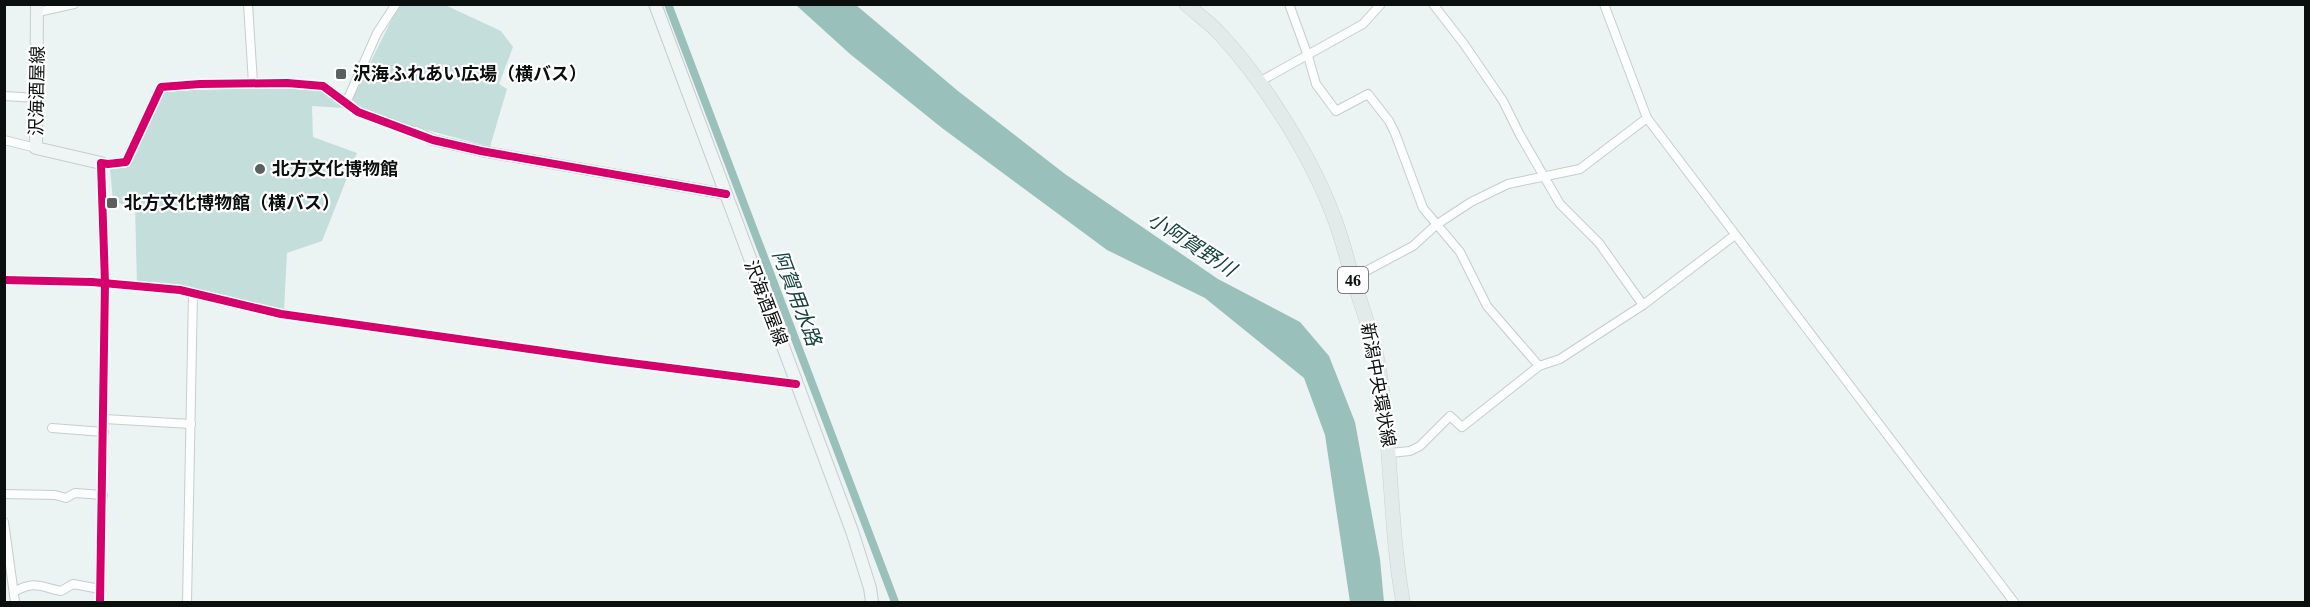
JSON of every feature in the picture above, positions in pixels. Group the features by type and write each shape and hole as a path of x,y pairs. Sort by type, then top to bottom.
{"main road":[{"name":"沢海酒屋線","path":"655,4 852,531 870,588 872,603"},
{"name":"新潟中央環状線","path":"1186,4 1219,32 1259,82 1302,152 1333,214 1368,319 1378,362 1390,453 1394,532 1403,603"},
{"name":"沢海酒屋線","path":"37,8 36,148 101,163"}],"street":[{"path":"37,8 74,4"},
{"path":"248,4 253,83"},
{"path":"346,102 377,33 396,4"},
{"path":"1289,4 1316,84 1336,111 1368,94 1389,121 1423,208 1460,252 1487,306 1539,366"},
{"path":"1259,82 1308,57 1363,24 1381,4"},
{"path":"1433,4 1503,101 1543,177 1560,204 1599,243 1642,306"},
{"path":"1604,4 1647,118 2014,603"},
{"path":"100,603 105,283 101,163 126,162 161,87 253,83 323,86 358,112 433,140 481,151 726,195"},
{"path":"4,96 37,99"},
{"path":"1353,278 1413,246 1436,225 1471,202 1508,184 1580,169 1647,118"},
{"path":"4,140 36,148"},
{"path":"1390,453 1410,451 1420,446 1450,416 1462,427 1539,366 1560,359 1642,306 1735,235"},
{"path":"4,280 105,283 117,286 180,290 281,314 796,384"},
{"path":"187,603 193,293"},
{"path":"104,419 191,424"},
{"path":"52,428 104,432"},
{"path":"4,494 55,495 66,498 75,492 103,495"},
{"path":"4,522 15,603"},
{"path":"14,592 27,585 39,585 62,591 73,584 100,589"}],"shaded area":[{"path":"399,5 445,5 501,31 513,47 499,84 507,89 490,147 401,123 360,109 352,99"},
{"path":"796,5 856,5 958,91 1065,174 1218,279 1300,322 1329,356 1355,422 1380,559 1384,602 1350,602 1325,435 1304,378 1205,298 1107,250 942,128 850,54"},
{"path":"288,87 338,92 343,108 312,106 313,137 357,153 322,241 287,253 284,311 137,286 135,207 113,202 110,169 128,167 165,91"}],"waterway":[{"name":"阿賀用水路","path":"668,4 895,602"}],"cycle path":[{"path":"100,602 105,283 101,163 126,162 161,87 287,83 323,86 358,112 433,140 481,151 726,194"},
{"path":"4,280 92,282 180,290 281,314 796,384"}],"place":[{"name":"沢海ふれあい広場（横バス）","path":"341,74"},
{"name":"北方文化博物館","path":"260,169"},
{"name":"北方文化博物館（横バス）","path":"112,203"}],"water label":[{"name":"小阿賀野川","path":"1192,244"}]}
